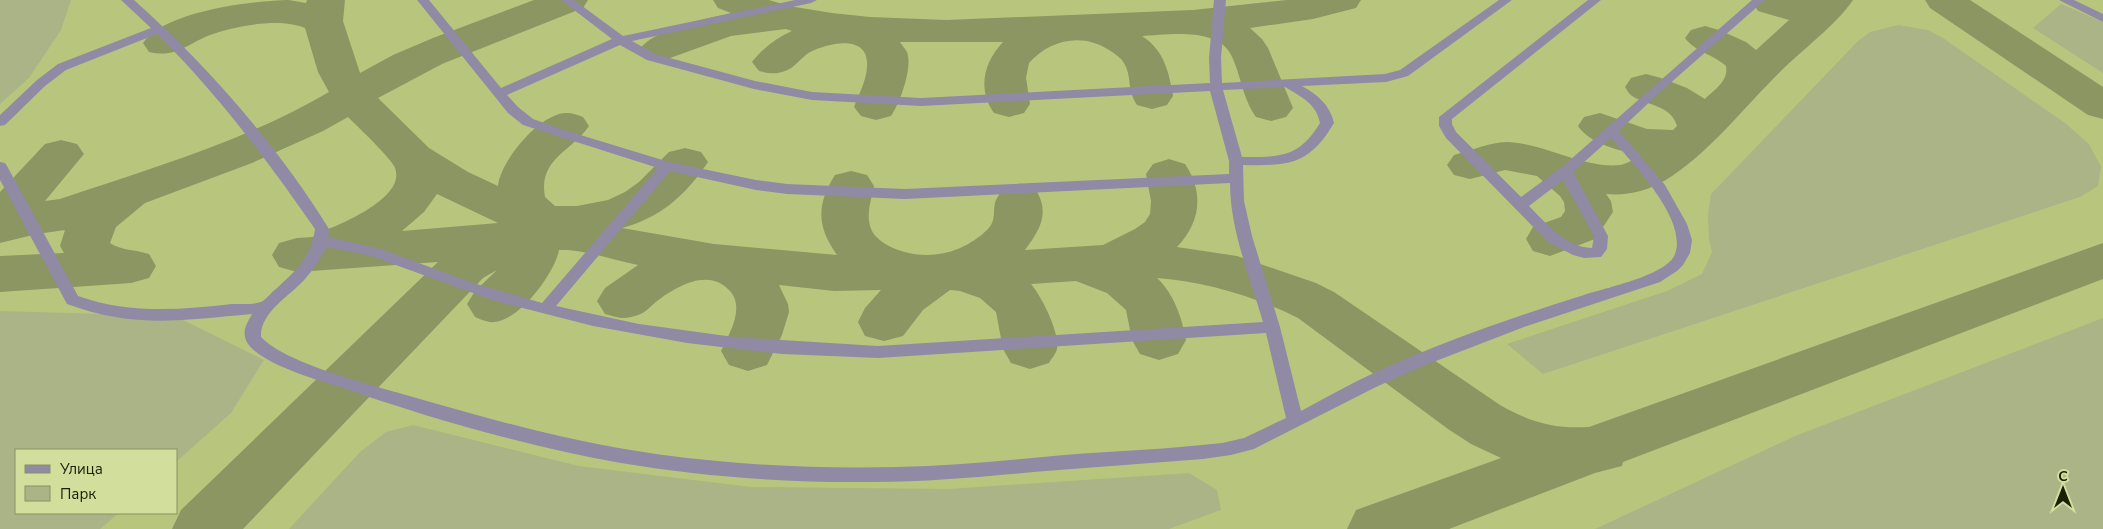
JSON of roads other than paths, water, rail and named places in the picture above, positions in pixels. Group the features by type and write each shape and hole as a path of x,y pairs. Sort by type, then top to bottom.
{"lane":[{"path":"127,0 159,29 213,85 260,143 322,229 323,241 312,264 265,307 256,318 252,329 254,341 259,347 280,358 348,384 497,428 588,449 694,465 782,472 874,475 951,471 1208,451 1247,444 1382,377 1462,342 1656,278 1675,266 1684,252 1685,237 1681,224 1670,203 1648,172 1612,131"},
{"path":"424,0 513,110 528,122 667,166 756,185 787,189 905,194 1236,178"},
{"path":"567,0 621,40 651,57 781,90 835,98 930,101 1386,78 1404,73 1506,0"},
{"path":"500,93 621,40 811,0"},
{"path":"1220,0 1215,58 1216,88 1236,161 1237,201 1245,236 1272,327 1294,422"},
{"path":"1565,171 1601,236 1600,249 1596,253 1581,253 1562,246 1451,135 1444,123 1446,117 1595,0"},
{"path":"1520,205 1565,171 1612,131 1655,90 1759,0"},
{"path":"2065,0 2103,18"},
{"path":"0,122 62,67 159,29"},
{"path":"1236,161 1272,161 1298,157 1322,133 1327,123 1326,116 1318,104 1303,91 1286,84"},
{"path":"0,103 20,103"},
{"path":"0,166 72,300 104,312 142,316 265,307"},
{"path":"546,308 667,166"},
{"path":"323,241 371,251 467,286 546,308 644,331 702,340 840,352 878,352 1272,327"}]}
